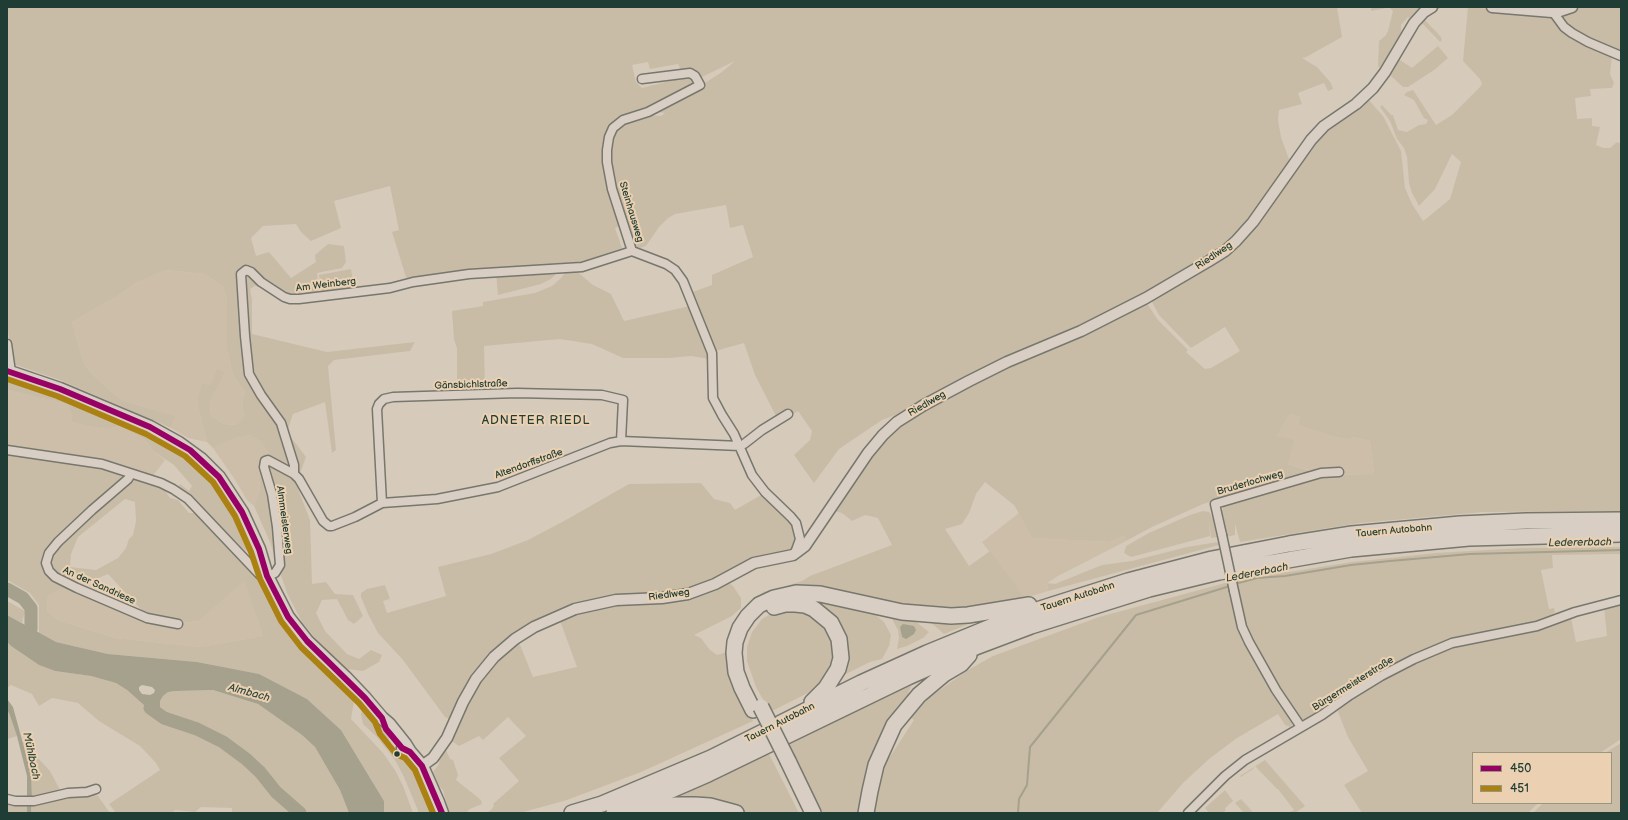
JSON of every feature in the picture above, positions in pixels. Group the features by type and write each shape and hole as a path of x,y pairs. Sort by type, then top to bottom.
{"highway":[{"name":"Tauern Autobahn","path":"572,813 609,801 711,758 861,683 927,652 1015,617 1128,581 1212,559 1289,544 1352,534 1467,524 1526,521 1621,520"},
{"name":"Tauern Autobahn","path":"614,813 708,774 908,677 978,646 1031,626 1149,590 1219,572 1351,549 1435,540 1524,535 1621,534"},
{"path":"813,813 784,762 757,709 742,688 736,672 734,653 735,642 740,628 748,616 759,605 774,598 796,593 820,594 902,612 951,616 968,615 1028,605 1044,608"},
{"path":"757,709 743,661 744,642 748,630 759,617 776,606 795,604 805,605 823,616 836,631 841,648 839,664 833,678 826,688 815,698 807,710"},
{"path":"866,813 876,765 894,725 919,695 944,674 961,664 978,646"},
{"path":"784,762 804,813"},
{"path":"633,813 663,807 695,805 710,806 736,813"}],"main road":[{"path":"9,372 60,389 150,427 190,450 220,477 242,512 259,549 267,576 288,617 307,641 365,698 382,718 386,729 402,748 410,752 422,766 434,791 442,813"}],"street":[{"name":"Riedlweg","path":"422,766 433,758 440,749 453,727 469,690 484,668 503,648 515,639 534,627 575,609 604,601 662,598 688,594 715,584 754,563 793,555 805,546 868,453 883,435 898,422 924,405 1007,362 1081,331 1146,298 1209,261 1236,241 1274,194 1311,140 1324,126 1356,104 1373,88 1385,72 1414,23 1424,12 1432,7"},
{"path":"1492,7 1554,12 1572,7"},
{"path":"1554,12 1564,27 1572,33 1588,42 1621,56"},
{"name":"Steinhausweg","path":"642,79 690,73 695,76 700,84 648,112 622,120 613,128 609,137 607,150 607,162 612,189 632,251 666,264 675,270 683,281 712,353 713,398 740,446 752,475 765,492 796,523 800,539 793,555"},
{"name":"Am Weinberg","path":"294,474 294,465 281,423 261,395 249,374 245,336 242,274 246,270 251,272 261,282 284,297 299,299 390,288 413,282 469,274 582,267 632,251"},
{"path":"7,344 9,372"},
{"name":"Gänsbichlstraße","path":"382,503 378,409 379,404 384,399 393,397 517,393 602,395 623,400 621,441"},
{"path":"740,446 788,414"},
{"name":"Altendorffstraße","path":"329,526 354,517 382,503 437,499 498,487 610,443 621,441 740,446"},
{"path":"7,450 102,464 161,483 188,499 260,575 267,576"},
{"name":"Almmeisterweg","path":"267,576 275,573 280,565 276,521 272,494 264,464 265,461 270,461 294,474 299,479 309,493 323,521 329,526"},
{"name":"Bruderlochweg","path":"1301,727 1276,690 1252,648 1242,626 1215,504 1321,473 1339,472"},
{"name":"An der Sandriese","path":"131,474 58,542 49,553 46,563 55,577 76,588 147,618 178,624"},
{"name":"Bürgermeisterstraße","path":"1188,813 1225,776 1245,760 1322,715 1350,695 1381,676 1414,659 1452,644 1537,626 1575,612 1621,600"},
{"path":"7,799 34,801 68,793 87,792 96,789"}],"shaded area":[{"path":"7,7 1337,7 1342,37 1302,58 1317,67 1331,83 1333,89 1328,91 1324,83 1298,93 1302,104 1279,110 1278,120 1281,137 1291,165 1264,205 1245,228 1222,251 1198,267 1092,324 1006,360 917,407 882,420 839,449 814,483 794,455 810,440 812,431 798,411 790,416 786,412 777,418 755,375 744,343 715,351 690,293 712,285 712,275 753,257 743,225 730,228 726,205 675,214 668,218 659,227 646,246 634,250 616,195 609,156 610,140 613,133 620,125 629,120 642,117 648,118 648,115 661,116 665,113 646,110 627,116 612,126 607,134 605,143 605,162 610,192 620,226 615,228 622,248 581,262 582,264 533,266 467,272 415,280 409,279 406,277 392,232 399,230 390,186 334,201 341,228 311,241 301,232 296,224 263,226 251,238 256,256 269,252 291,278 316,262 315,255 328,244 344,246 346,262 342,268 317,273 319,289 316,292 292,297 280,292 263,281 250,289 252,300 252,334 327,352 415,342 410,351 334,360 328,366 336,450 332,453 325,402 293,414 287,432 306,457 296,484 310,520 312,584 326,582 335,594 353,595 363,616 354,624 348,620 337,599 322,600 316,613 325,631 347,654 359,659 371,650 382,655 379,662 363,671 347,669 329,655 302,622 287,593 270,542 254,506 260,489 259,478 275,462 260,441 249,435 234,438 213,448 207,442 197,403 202,384 211,385 217,369 224,372 210,401 211,416 224,424 237,425 244,417 242,404 245,392 233,375 227,350 227,299 223,286 204,274 166,270 136,283 119,295 72,322 83,361 92,374 121,400 175,416 171,428 60,380 13,364 7,325","holes":["735,61 722,72 697,88 689,76 642,88 636,82 632,65 648,62 650,69 678,64 681,70 700,78"]},
{"path":"1371,7 1427,7 1413,21 1408,17 1401,25 1401,38 1383,71 1378,66 1379,41 1388,31 1393,11 1390,8 1386,8 1371,11"},
{"path":"1443,7 1432,12 1424,19 1441,37 1442,40 1440,42 1420,21 1432,10"},
{"path":"1468,7 1548,14 1612,56 1610,74 1614,83 1612,88 1590,89 1591,96 1575,98 1577,119 1592,118 1592,126 1600,127 1596,145 1603,148 1610,148 1617,142 1621,144 1621,511 1484,512 1360,523 1240,542 1235,524 1235,535 1227,537 1222,511 1224,505 1327,475 1374,474 1370,441 1352,437 1351,440 1331,436 1298,425 1300,417 1290,414 1277,436 1294,440 1288,464 1314,472 1203,504 1152,527 1126,541 1124,536 1110,542 1033,538 1014,505 985,482 976,494 969,513 962,524 945,529 969,566 990,551 1025,598 963,608 930,608 893,603 841,592 741,616 749,603 765,591 767,592 802,581 810,576 892,545 878,518 865,515 852,521 842,513 830,510 886,435 927,405 1146,302 1158,320 1188,350 1186,352 1205,369 1211,368 1240,351 1225,327 1191,348 1159,315 1151,300 1239,244 1247,236 1249,230 1321,132 1366,97 1383,116 1401,151 1405,188 1412,204 1423,221 1450,199 1461,162 1452,154 1435,189 1419,206 1412,193 1409,183 1407,157 1404,148 1397,139 1390,121 1380,107 1382,105 1391,115 1393,115 1398,130 1407,132 1419,125 1426,124 1428,120 1424,118 1414,100 1404,95 1407,92 1413,90 1436,125 1452,115 1480,87 1482,84 1480,79 1463,61"},
{"path":"1575,7 1621,7 1621,54 1572,31 1561,16 1562,13"},
{"path":"1438,46 1448,58 1434,70 1408,87 1403,87 1391,76 1390,73 1397,58 1412,68"},
{"path":"351,269 354,287 322,293 319,275"},
{"path":"574,269 593,285 611,294 624,321 690,306 710,359 691,356 669,358 623,358 592,344 560,339 484,346 485,391 457,392 457,348 454,340 452,311 483,306 483,302 535,293 552,286 568,270"},
{"path":"166,270 204,274 223,286 227,299 227,350 233,375 245,392 242,404 244,417 238,425 224,424 211,416 210,401 218,387 211,385 197,403 207,442 188,438 171,428 174,416 121,400 92,374 83,361 72,322 119,295 136,283"},
{"path":"555,271 555,275 551,279 541,284 498,295 496,273"},
{"path":"7,377 63,396 160,438 188,454 214,478 230,504 248,545 246,551 178,487 180,484 189,491 192,486 174,465 153,451 144,439 119,426 107,429 72,422 72,416 67,404 7,390"},
{"path":"7,390 67,404 72,416 72,422 107,429 119,426 144,439 153,451 165,460 152,477 7,449"},
{"path":"1290,414 1300,417 1298,425 1331,436 1351,440 1352,437 1370,441 1374,474 1327,475 1288,464 1277,436"},
{"path":"249,435 260,441 275,462 259,478 260,489 254,506 247,500 213,448 234,437"},
{"path":"7,454 100,467 123,474 123,479 44,551 41,562 46,574 66,587 48,596 47,611 58,620 115,638 201,647 263,636 244,581 199,621 182,623 146,615 108,574 96,579 68,576 64,578 54,570 50,562 52,554 58,546 134,477 155,484 166,492 170,498 178,500 189,513 198,513 264,583 282,619 299,644 355,696 351,719 383,753 395,770 403,786 413,813 384,813 384,801 341,730 307,699 258,674 197,662 108,654 56,642 39,633 39,605 30,593 7,580","holes":["125,499 135,502 136,521 133,535 129,539 126,548 118,558 96,570 70,567 71,554 78,537"]},
{"path":"701,483 714,499 730,503 735,510 763,494 788,517 794,526 797,536 793,550 687,592 602,600 515,636 452,719 445,717 403,660 378,633 361,597 361,593 367,589 385,585 390,599 383,601 387,613 446,596 438,567 491,554 528,540 629,484"},
{"path":"1203,511 1209,512 1212,516 1211,518 1214,517 1219,537 1211,538 1209,519 1210,536 1131,557 1124,553 1126,546 1149,533 1190,515"},
{"path":"1019,513 1034,538 1110,542 1124,536 1126,541 1047,583 1048,591 1025,598 982,542"},
{"path":"1218,542 1219,545 1048,591 1047,583 1055,584 1102,565 1132,561 1187,547"},
{"path":"1621,547 1621,554 1552,555 1553,568 1541,570 1549,609 1554,608 1555,612 1546,622 1450,642 1308,721 1299,718 1266,669 1244,624 1237,580 1266,573 1289,572 1352,562 1436,553 1521,548"},
{"path":"244,580 263,636 201,647 115,638 58,620 47,611 48,596 66,587 143,620 182,623 199,621"},
{"path":"727,581 733,586 741,598 741,608 732,616 694,635 701,638 710,650 717,655 730,651 736,685 753,721 641,772 567,800 520,813 486,813 491,810 494,806 493,804 519,781 499,758 526,736 508,717 483,740 479,736 459,746 450,740 483,672 518,640 533,677 577,667 559,618 578,610 641,600"},
{"path":"1229,582 1231,596 1243,641 1292,721 1292,725 1290,727 1285,725 1278,714 1237,738 1209,759 1183,783 1157,813 871,813 880,772 914,720 910,717 930,697 968,670 993,656 1099,617"},
{"path":"7,601 25,611 22,623 7,615"},
{"path":"818,602 834,603 873,613 884,622 891,635 889,646 882,659 870,662 836,679 844,658 811,604"},
{"path":"1621,603 1621,739 1602,752 1472,752 1472,804 1537,804 1528,813 1362,813 1344,785 1368,771 1348,737 1338,712 1340,705 1402,667 1453,646 1571,617 1576,642 1607,636 1604,606"},
{"path":"775,611 809,611 832,635 836,657 832,672 808,693 770,712 756,687 747,661 747,647 752,632 762,619"},
{"path":"887,614 912,619 929,632 923,638 897,649 899,638 898,630 892,619"},
{"path":"986,617 944,634 927,619"},
{"path":"7,642 39,665 55,671 91,676 116,683 127,690 162,721 164,718 164,713 160,708 160,701 168,692 213,690 258,704 302,735 315,747 340,790 349,813 232,813 232,808 201,807 195,812 175,810 172,813 116,813 109,804 160,770 156,763 140,746 99,721 78,703 52,698 39,706 32,694 11,685 7,688"},
{"path":"912,684 861,813 817,813 786,746"},
{"path":"367,707 378,719 389,738 392,749 420,777 426,787 435,813 419,813 395,760 377,737 363,724 361,714 362,710"},
{"path":"7,710 17,736 7,739"},
{"path":"22,741 50,771 61,792 32,799 31,773"},
{"path":"1621,743 1621,813 1533,813 1542,804 1612,804 1612,752 1607,752"},
{"path":"445,748 450,759 453,760 458,775 456,780 481,800 482,804 470,809 466,813 449,813 443,790 438,785 433,772 439,764 440,755"},
{"path":"769,754 799,813 745,813 727,806 675,798"},
{"path":"1265,760 1305,806 1295,813 1288,813 1294,810 1278,789 1255,766"},
{"path":"1255,767 1241,777 1240,776"},
{"path":"1225,790 1233,801 1225,808 1226,810 1223,813 1209,813 1205,808"},
{"path":"90,794 98,796 110,813 31,813 32,803 54,798"},
{"path":"1241,799 1252,811 1250,813 1244,813 1235,803"},
{"path":"7,801 27,803 27,813 7,813"}],"water":[{"path":"7,615 56,642 108,654 197,662 259,674 307,699 341,730 384,801 384,813 349,813 340,790 315,747 302,735 258,704 213,690 168,692 160,701 160,708 164,713 164,718 162,721 127,690 116,683 91,676 55,671 39,665 7,642","holes":["142,685 152,687 155,690 154,693 150,695 142,694 139,690 139,687"]},
{"path":"903,624 914,626 916,630 914,634 906,639 902,637 900,627"},
{"path":"7,699 13,707 31,773 31,813 27,813 27,776 17,736 7,710"}],"waterway":[{"name":"Ledererbach","path":"1235,584 1257,578 1285,576 1351,565 1390,561 1470,554 1621,550"},
{"name":"Ledererbach","path":"1018,813 1019,799 1027,785 1030,747 1136,615 1230,586"},
{"name":"Almbach","path":"7,589 23,598 31,608 31,629 28,642"},
{"name":"Almbach","path":"150,708 164,718 197,729 223,742 246,759 260,772 276,792 300,813"}],"transit line":[{"name":"450","path":"7,371 60,389 150,427 190,450 219,477 242,512 259,549 267,576 288,617 307,641 365,698 382,718 386,729 402,748 410,752 422,766 442,813"},
{"name":"451","path":"7,379 57,396 146,434 185,456 213,482 235,516 251,552 260,579 281,621 301,647 359,703 375,722 380,734 396,754 405,758 415,770 433,813"}],"district":[{"name":"ADNETER RIEDL","path":"536,421"}],"water label":[{"name":"Mühlbach","path":"31,756"}]}
